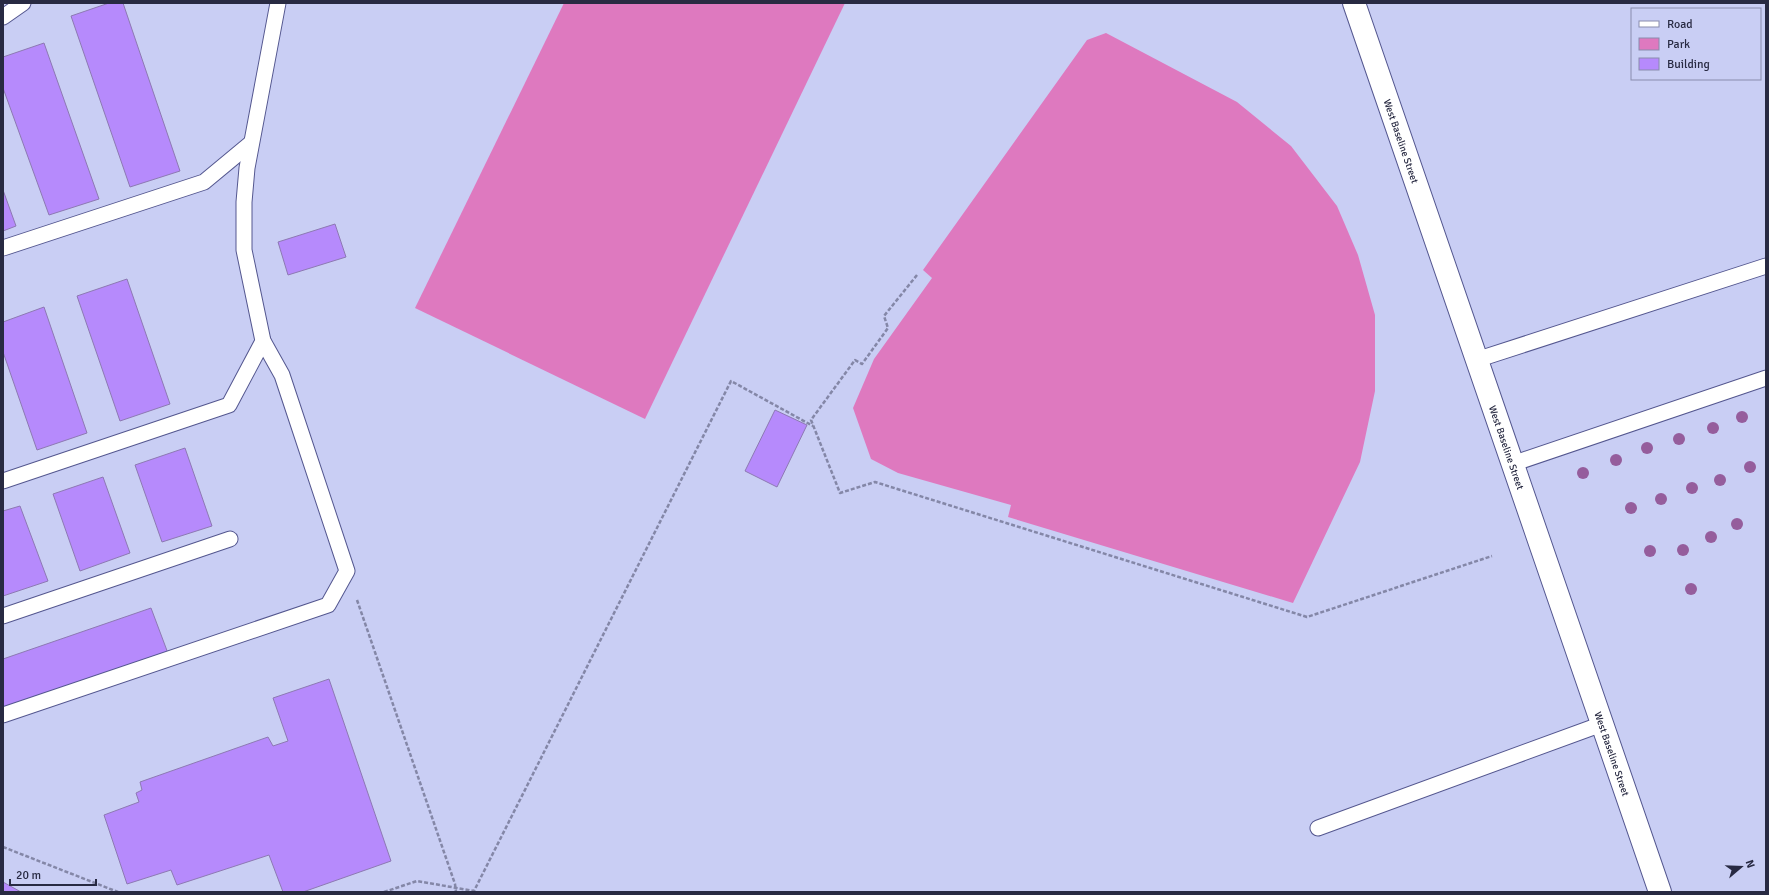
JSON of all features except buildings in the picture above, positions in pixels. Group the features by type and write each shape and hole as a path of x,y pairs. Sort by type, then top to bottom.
{"main road":[{"name":"West Baseline Street","path":"1354,3 1660,892"}],"lane":[{"path":"3,17 23,3"},
{"path":"3,715 328,605 347,571 282,375 263,341 244,250 244,202 247,168 278,3"},
{"path":"3,248 204,182 251,143"},
{"path":"1476,360 1766,266"},
{"path":"3,480 229,404 263,341"},
{"path":"1512,464 1766,378"},
{"path":"3,616 230,539"},
{"path":"1318,828 1602,724"}],"path":[{"path":"917,275 884,316 888,328 862,364 855,360 811,420 840,493 875,482 1307,617 1492,556"},
{"path":"384,892 417,881 455,890 474,892 731,381 814,426"},
{"path":"347,571 455,890"},
{"path":"3,847 118,892"}],"green space":[{"path":"564,3 845,3 645,419 415,308"},
{"path":"1106,33 1237,102 1291,146 1337,206 1358,255 1375,315 1375,391 1360,462 1293,603 1008,517 1011,505 898,473 871,459 853,408 874,359 932,278 923,270 1087,40"}]}
